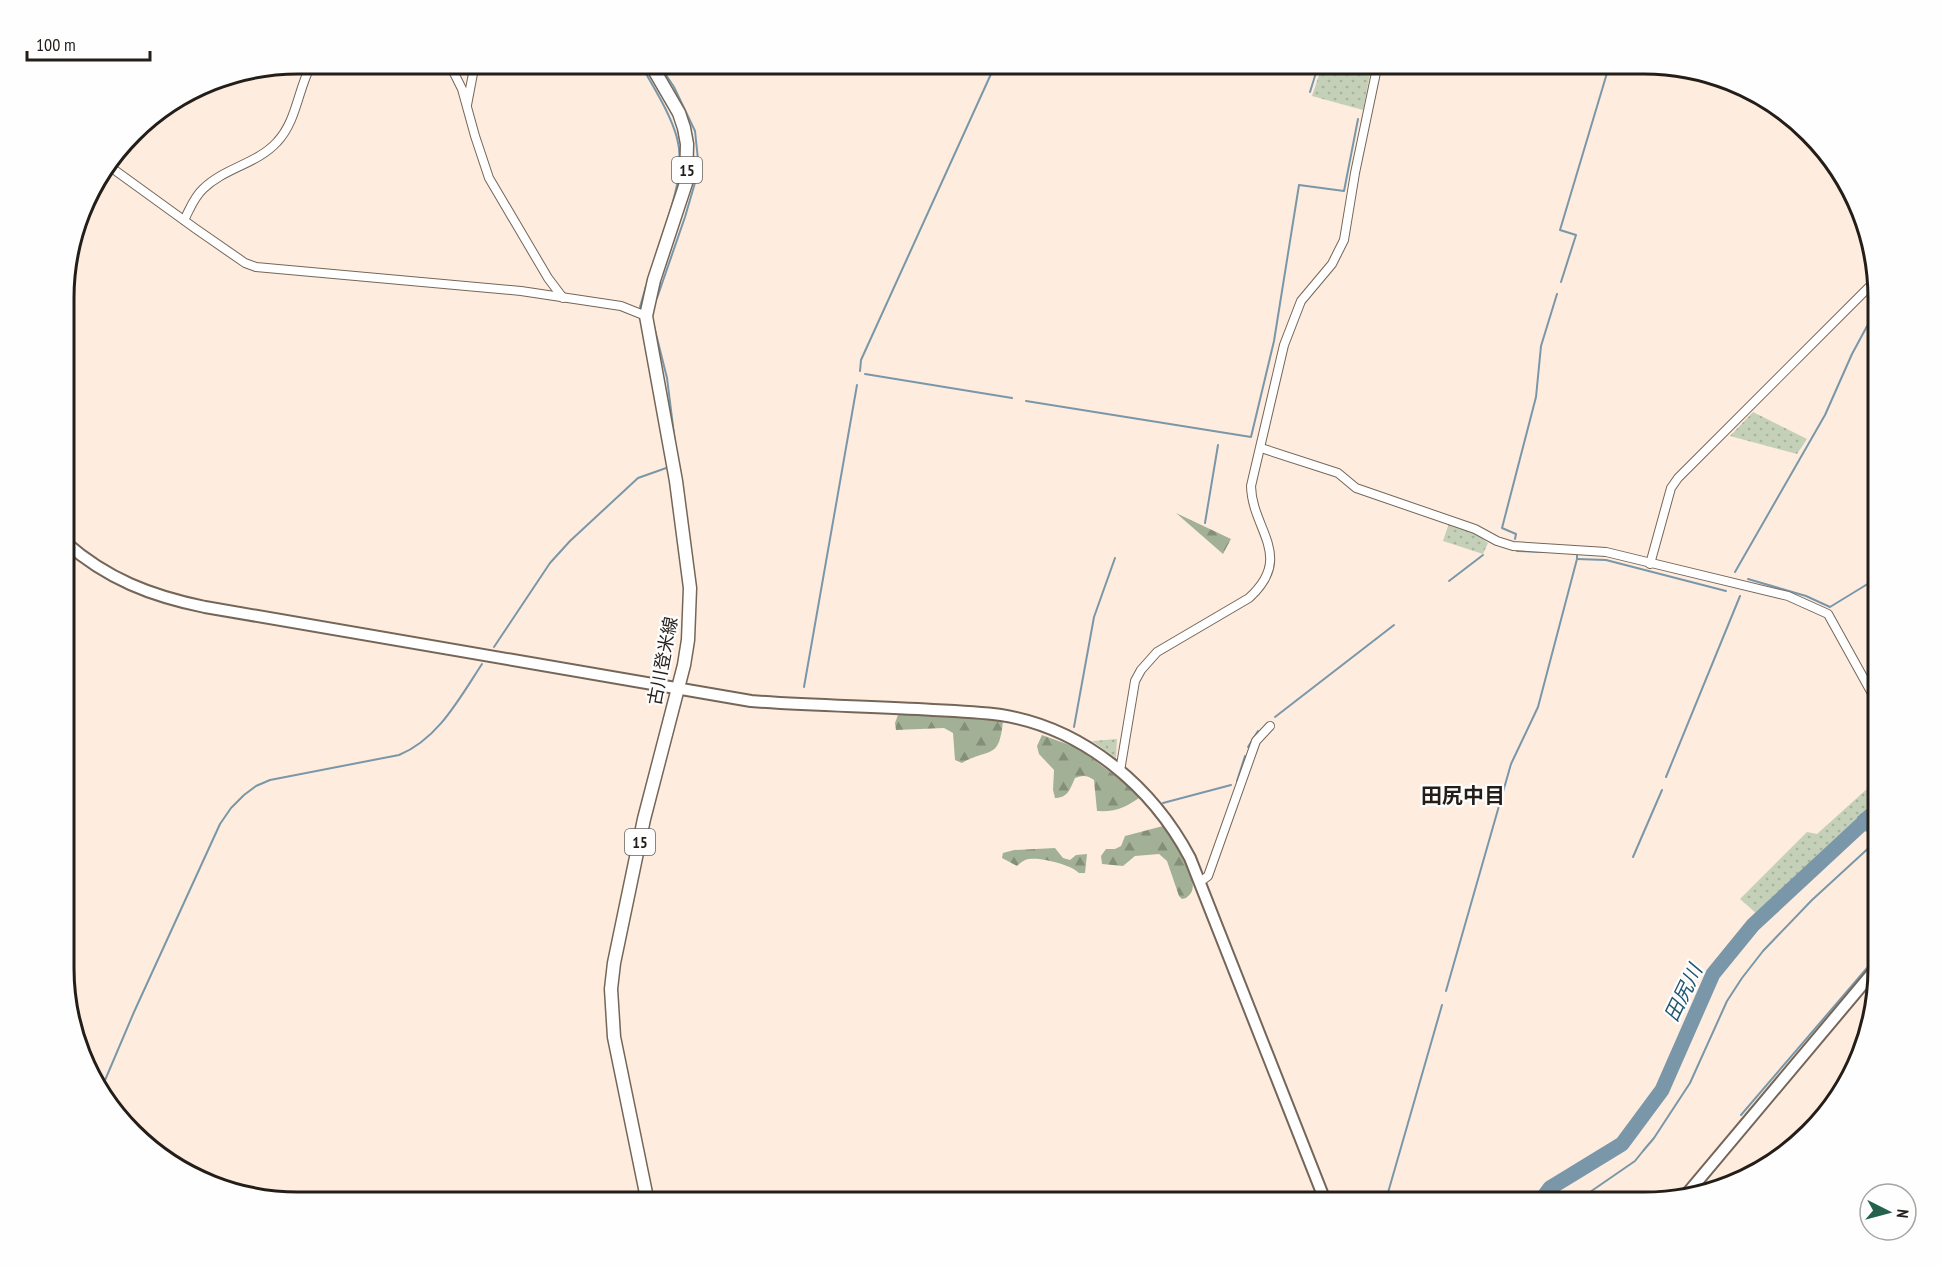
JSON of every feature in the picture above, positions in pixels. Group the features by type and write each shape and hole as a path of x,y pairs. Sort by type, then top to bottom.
{"main road":[{"name":"古川登米線","path":"646,1192 614,1037 611,989 614,963 645,819 688,640 690,588 676,481 646,316 654,280 686,183 688,162 682,120 656,74"}],"street":[{"path":"184,220 203,189 220,177 263,155 278,142 289,123 308,74"},
{"path":"454,74 462,89 489,178 548,278 563,298"},
{"path":"466,106 473,74"},
{"path":"1120,771 1135,681 1141,670 1157,652 1249,598 1257,591 1270,563 1269,544 1251,495 1251,486 1262,448 1284,345 1301,300 1332,264 1344,240 1376,74"},
{"path":"114,170 245,263 256,267 521,291 621,306 646,316"},
{"path":"1650,564 1671,488 1678,478 1868,288"},
{"path":"1262,448 1338,473 1356,488 1475,529 1497,541 1513,546 1606,552 1788,596 1828,614 1868,688"},
{"path":"74,549 95,566 114,577 138,589 174,601 751,701 799,705 891,707 1002,715 1042,727 1084,745 1120,771 1155,803 1180,839 1200,882 1322,1192"},
{"path":"1200,882 1208,876 1256,741 1270,726"},
{"path":"1693,1187 1868,977"}],"green space":[{"path":"1319,74 1370,74 1363,110 1312,96"},
{"path":"1753,412 1807,439 1797,454 1730,436"},
{"path":"1176,513 1231,539 1223,554"},
{"path":"1449,523 1479,536 1488,543 1483,554 1443,541"},
{"path":"908,713 993,718 1003,721 999,742 991,751 962,763 955,760 953,733 944,728 896,730 895,723 898,715"},
{"path":"1042,735 1078,748 1142,796 1121,808 1097,811 1094,780 1083,776 1075,778 1066,795 1055,798 1054,770 1039,754 1037,746"},
{"path":"1117,739 1116,758 1092,741"},
{"path":"1868,788 1868,809 1757,914 1740,899 1807,832 1817,834"},
{"path":"1163,826 1178,847 1191,876 1192,891 1186,898 1182,899 1179,896 1167,861 1159,854 1135,856 1123,866 1102,864 1101,856 1106,849 1121,846 1125,836"},
{"path":"1055,848 1063,858 1070,860 1076,855 1087,854 1085,873 1079,873 1070,867 1048,860 1027,859 1017,866 1002,858 1003,853 1014,850"}],"water":[{"path":"1868,808 1868,831 1866,832 1857,817"}],"waterway":[{"path":"646,74 661,100 677,138 680,166 670,211 657,252"},
{"path":"657,298 699,169 695,131 665,74"},
{"path":"860,371 861,360 991,74"},
{"path":"1310,92 1316,74"},
{"path":"1561,282 1576,235 1560,230 1607,74"},
{"path":"1026,401 1251,437 1274,341 1299,185 1344,191 1358,119"},
{"path":"642,308 640,307 646,286"},
{"path":"1515,539 1516,534 1502,528 1536,397 1541,346 1557,294"},
{"path":"653,322 667,378 678,466"},
{"path":"1735,572 1825,415 1868,324"},
{"path":"865,374 1012,398"},
{"path":"804,687 857,385"},
{"path":"1205,523 1218,445"},
{"path":"494,647 550,563 570,541 638,478 669,467"},
{"path":"1517,548 1517,551 1544,552"},
{"path":"1446,991 1511,764 1538,707 1577,553"},
{"path":"1449,581 1483,555"},
{"path":"1074,727 1094,617 1115,558"},
{"path":"1577,559 1606,560 1726,591"},
{"path":"1748,579 1806,596 1830,607 1868,584"},
{"path":"1666,777 1740,596"},
{"path":"1275,717 1394,625"},
{"path":"104,1083 220,824 231,808 256,786 270,780 399,755 413,748 446,717 482,664"},
{"path":"1248,747 1258,731"},
{"path":"1237,781 1245,756"},
{"path":"1163,803 1231,785"},
{"path":"1633,857 1662,790"},
{"name":"田尻川","path":"1547,1192 1622,1144 1662,1090 1713,974 1753,925 1868,818"},
{"path":"1590,1192 1635,1161 1654,1138 1690,1083 1727,1001 1763,951 1812,900 1868,849"},
{"path":"1741,1115 1868,967"},
{"path":"1388,1192 1442,1005"}],"district":[{"name":"田尻中目","path":"1463,796"}]}
